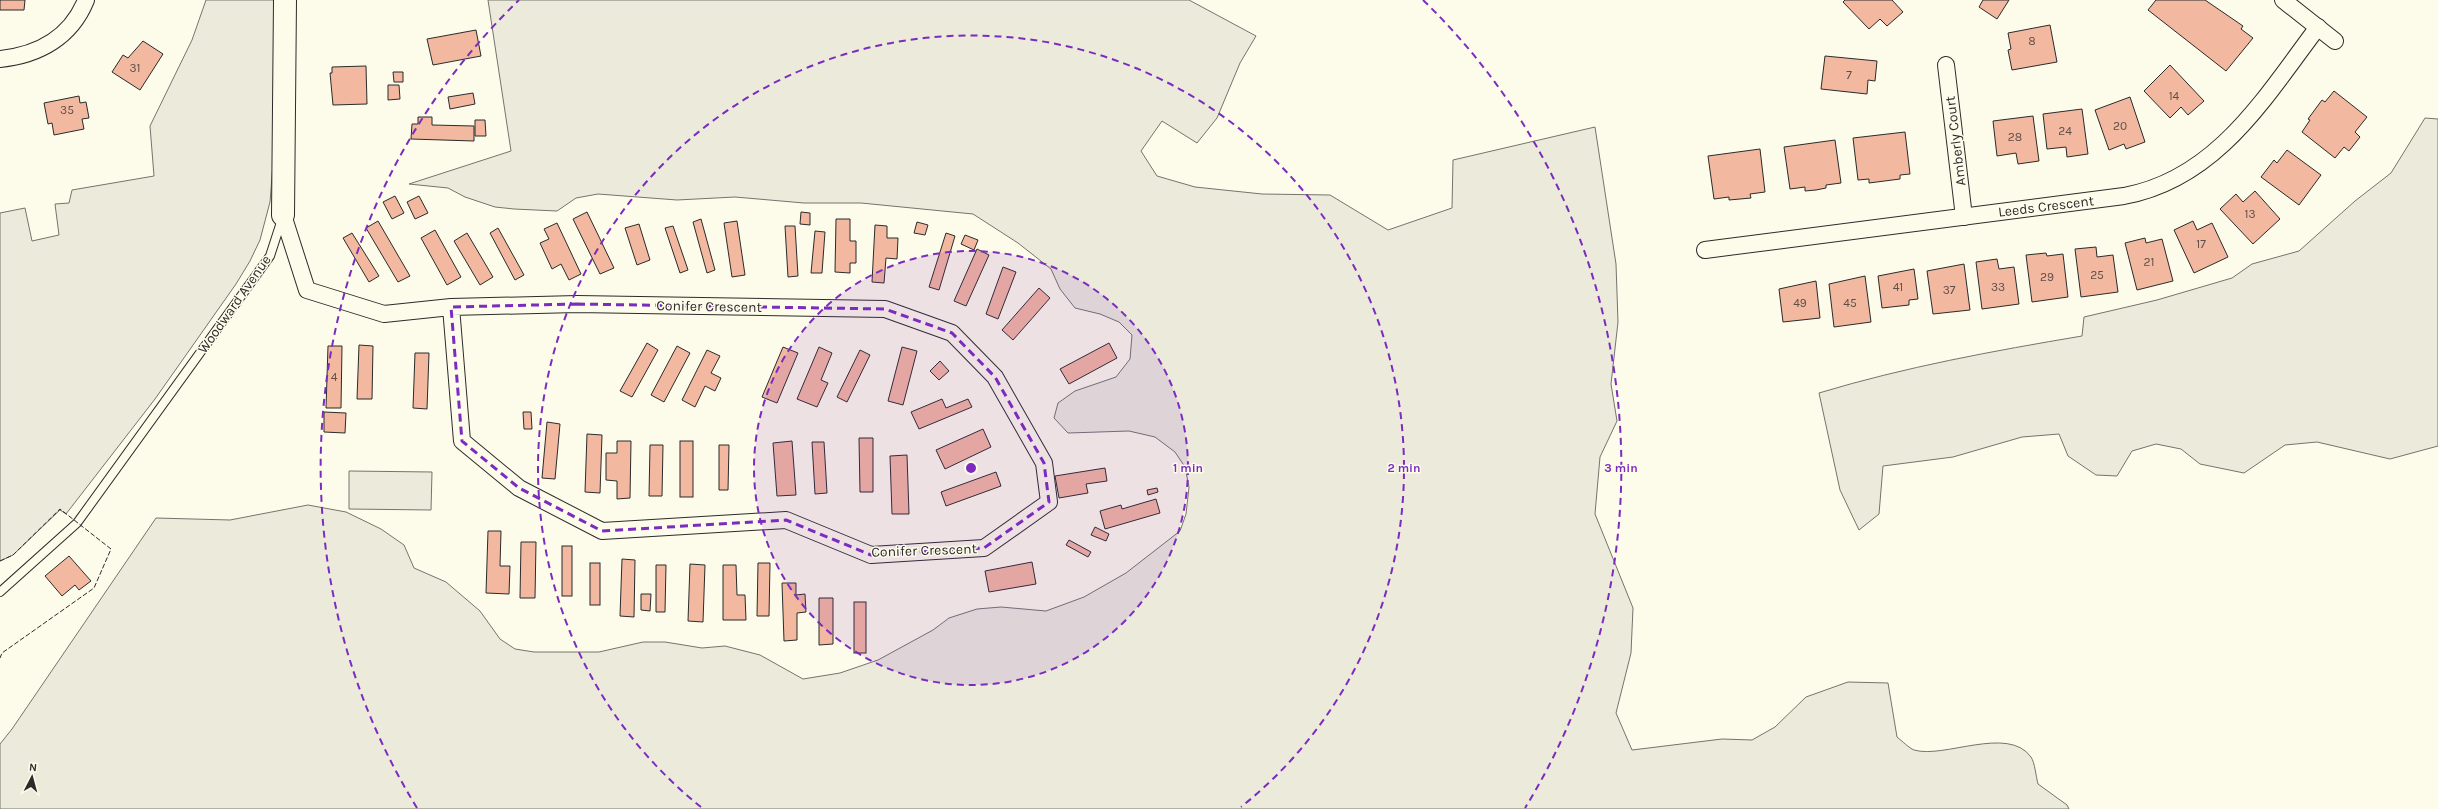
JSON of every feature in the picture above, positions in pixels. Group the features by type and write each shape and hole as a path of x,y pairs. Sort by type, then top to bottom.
{"street":[{"path":"0,59 19,57 34,52 59,38 77,19 86,0"},
{"name":"Woodward Avenue","path":"283,215 285,0"},
{"path":"2283,0 2335,41"},
{"name":"Leeds Crescent","path":"1705,250 2133,194 2163,186 2185,174 2226,144 2248,120 2318,27"},
{"name":"Amberly Court","path":"1946,65 1964,217"},
{"name":"Conifer Crescent","path":"283,215 307,290 384,314 451,307 577,304 885,309 952,333 995,377 1044,463 1049,502 984,548 870,555 786,520 602,531 519,488 462,440 451,307"}],"lane":[{"name":"Woodward Avenue","path":"0,592 77,523 270,256 283,215"}],"highlighted area":[{"path":"577,304 885,309 952,333 995,377 1044,463 1049,502 984,548 871,555 786,520 602,531 519,488 462,441 451,307"}],"shaded area":[{"path":"206,0 275,0 273,164 270,202 260,240 250,261 236,284 155,399 66,514 60,510 13,555 0,561 0,213 25,208 32,241 59,235 55,204 69,203 72,190 154,176 150,126 192,40"},
{"path":"488,0 1189,0 1256,36 1240,63 1217,118 1197,143 1162,121 1141,151 1157,176 1195,187 1262,194 1330,195 1388,230 1452,208 1453,160 1595,127 1616,264 1618,322 1611,384 1617,421 1600,457 1595,514 1633,608 1631,653 1616,713 1632,750 1722,739 1752,740 1775,727 1806,697 1848,682 1888,683 1897,737 1910,748 1927,752 1992,743 2007,744 2021,748 2031,757 2038,784 2067,805 2069,809 0,809 0,744 12,729 156,518 230,520 308,505 346,512 381,529 404,545 414,568 446,582 480,611 500,639 515,649 534,652 599,652 643,642 665,642 702,648 725,646 760,655 803,679 840,673 878,660 933,630 949,618 977,609 1001,607 1046,611 1084,597 1126,573 1180,531 1186,514 1189,487 1185,467 1175,452 1155,437 1129,431 1068,433 1054,418 1058,403 1075,391 1116,377 1130,359 1132,335 1119,322 1100,314 1075,308 1060,289 1051,269 1018,243 973,214 861,203 804,203 735,197 677,200 598,194 576,198 557,211 514,209 495,207 465,197 448,188 409,184 511,151"},
{"path":"2425,118 2438,119 2438,446 2390,459 2317,442 2285,445 2244,473 2200,464 2181,449 2156,444 2132,451 2117,476 2096,475 2068,456 2059,434 2022,437 1953,457 1883,466 1879,514 1859,530 1840,490 1819,393 1884,375 1949,360 2082,336 2084,317 2157,300 2232,278 2252,264 2299,251 2355,201 2391,173"},
{"path":"349,471 432,472 431,510 349,509"}],"building":[{"path":"0,0 25,0 24,10 0,10"},
{"path":"1845,0 1892,0 1903,12 1887,26 1880,19 1869,29 1843,2"},
{"path":"1983,0 2009,0 1997,19 1979,7"},
{"path":"2156,0 2205,0 2243,26 2241,29 2253,38 2226,71 2148,10"},
{"path":"2050,25 2057,62 2012,70 2008,50 2011,49 2008,33"},
{"path":"476,30 481,56 433,65 427,39"},
{"path":"143,41 163,54 140,90 112,72 123,55 128,58"},
{"path":"1825,56 1877,61 1875,81 1868,80 1867,94 1821,89"},
{"path":"2170,65 2204,101 2188,115 2181,107 2170,118 2144,91"},
{"path":"366,66 367,104 333,105 330,73 332,73 332,67"},
{"path":"393,72 403,72 403,82 394,82"},
{"path":"388,85 399,85 400,99 388,100"},
{"path":"2334,91 2367,117 2355,132 2360,137 2349,151 2344,147 2335,158 2302,132 2310,120 2308,119 2322,100 2325,102"},
{"path":"473,93 475,104 450,109 448,97"},
{"path":"79,96 80,103 86,102 89,118 82,119 84,129 54,135 52,123 48,124 44,103"},
{"path":"2130,97 2145,142 2126,149 2124,144 2109,150 2095,110"},
{"path":"2082,109 2088,154 2067,157 2066,147 2047,149 2043,114"},
{"path":"2033,116 2039,161 2018,164 2016,153 1997,156 1993,121"},
{"path":"418,117 432,117 432,125 474,126 474,141 411,139 412,124 418,124"},
{"path":"475,120 485,120 486,136 475,136"},
{"path":"1905,132 1910,174 1900,175 1900,179 1869,183 1869,179 1858,180 1853,138"},
{"path":"1835,140 1841,183 1826,185 1826,188 1816,190 1805,191 1805,187 1790,189 1784,147"},
{"path":"1760,149 1765,192 1750,194 1751,198 1729,200 1729,197 1714,199 1708,156"},
{"path":"2287,150 2321,175 2299,205 2261,177 2274,160 2277,163"},
{"path":"2255,191 2280,219 2253,244 2220,209 2236,194 2243,202"},
{"path":"395,196 404,213 392,219 383,202"},
{"path":"419,196 428,213 415,219 407,202"},
{"path":"587,212 614,268 600,274 573,219"},
{"path":"801,212 810,213 810,225 800,224"},
{"path":"701,219 715,270 707,273 693,222"},
{"path":"836,219 850,219 850,241 856,241 856,263 850,263 850,273 835,272"},
{"path":"378,221 410,276 398,282 366,228"},
{"path":"737,221 745,275 732,277 724,223"},
{"path":"2193,221 2197,230 2212,223 2228,257 2194,273 2174,230"},
{"path":"917,222 928,225 925,235 914,233"},
{"path":"557,223 581,274 569,280 561,264 552,269 540,243 549,239 544,229"},
{"path":"639,224 650,260 637,265 625,228"},
{"path":"875,225 887,226 887,238 898,238 897,259 886,258 884,283 872,282"},
{"path":"673,226 688,270 680,273 665,228"},
{"path":"785,226 795,226 798,276 788,277"},
{"path":"498,228 524,275 515,280 490,233"},
{"path":"435,230 461,277 447,285 421,238"},
{"path":"815,231 825,232 822,273 811,273"},
{"path":"352,233 379,276 369,282 343,238"},
{"path":"467,233 493,277 480,285 454,241"},
{"path":"946,233 955,236 939,290 929,287"},
{"path":"965,235 978,240 974,250 961,244"},
{"path":"2145,238 2146,243 2162,239 2173,281 2137,290 2125,243"},
{"path":"2096,247 2097,257 2113,255 2118,292 2081,297 2075,249"},
{"path":"977,249 989,255 966,306 954,301"},
{"path":"2046,253 2047,256 2063,254 2068,297 2032,302 2026,255"},
{"path":"1997,259 1999,269 2014,267 2019,304 1982,309 1976,262"},
{"path":"1964,264 1970,310 1933,314 1927,271"},
{"path":"1003,267 1016,272 998,319 986,314"},
{"path":"1914,269 1918,299 1909,300 1909,305 1882,308 1878,276"},
{"path":"1865,276 1871,322 1834,327 1829,284"},
{"path":"1816,281 1820,318 1783,322 1779,289"},
{"path":"1039,288 1050,298 1013,340 1002,330"},
{"path":"647,343 658,350 632,397 620,391"},
{"path":"1109,343 1117,358 1069,384 1060,369"},
{"path":"359,345 373,346 372,399 357,399"},
{"path":"328,346 342,346 341,408 326,408"},
{"path":"677,346 690,353 664,402 651,395"},
{"path":"783,347 798,353 777,403 762,397"},
{"path":"819,347 832,353 821,380 828,383 817,407 797,399"},
{"path":"902,347 917,351 903,405 888,401"},
{"path":"707,350 720,356 711,373 721,378 715,391 705,386 695,407 682,400"},
{"path":"860,350 870,355 847,402 837,397"},
{"path":"415,353 429,353 427,409 413,408"},
{"path":"940,361 949,371 939,380 930,371"},
{"path":"942,399 946,408 968,399 972,407 919,429 911,412"},
{"path":"324,412 346,413 345,433 324,432"},
{"path":"523,412 531,412 532,429 524,429"},
{"path":"547,422 560,424 555,479 542,478"},
{"path":"983,429 991,447 945,469 936,450"},
{"path":"587,434 602,435 600,493 585,492"},
{"path":"859,438 873,438 873,492 860,492"},
{"path":"617,441 631,441 630,498 617,499 617,481 606,480 606,453 617,453"},
{"path":"680,441 693,441 693,497 680,497"},
{"path":"792,441 796,495 777,496 773,443"},
{"path":"812,442 824,442 827,493 815,494"},
{"path":"650,445 663,445 662,496 649,496"},
{"path":"719,445 729,445 728,490 719,490"},
{"path":"907,455 909,514 892,514 890,456"},
{"path":"1105,468 1107,481 1086,484 1088,493 1059,498 1055,476"},
{"path":"996,472 1001,486 946,506 941,492"},
{"path":"1157,488 1158,492 1148,495 1147,490"},
{"path":"1156,499 1160,513 1105,529 1100,511 1121,505 1122,509"},
{"path":"1095,527 1109,534 1106,541 1091,535"},
{"path":"488,531 501,531 500,566 510,566 509,594 486,593"},
{"path":"1069,540 1091,552 1088,557 1066,545"},
{"path":"521,542 536,542 535,598 520,598"},
{"path":"562,546 572,546 572,596 562,596"},
{"path":"69,556 91,581 79,590 75,585 62,596 45,576"},
{"path":"622,559 635,560 634,617 620,616"},
{"path":"1032,562 1036,584 989,592 985,571"},
{"path":"590,563 600,563 600,605 590,605"},
{"path":"758,563 770,563 769,616 757,616"},
{"path":"690,564 705,565 703,622 688,621"},
{"path":"656,565 666,565 665,612 656,612"},
{"path":"723,565 736,565 737,595 745,595 746,620 723,620"},
{"path":"782,583 796,583 796,595 805,594 806,612 797,613 797,640 784,641"},
{"path":"641,594 651,594 650,611 641,610"},
{"path":"819,598 833,598 833,644 819,645"},
{"path":"854,602 866,602 866,653 854,653"}],"fence":[{"path":"0,561 13,555 60,509 111,549 94,588 2,653 0,658"}]}
